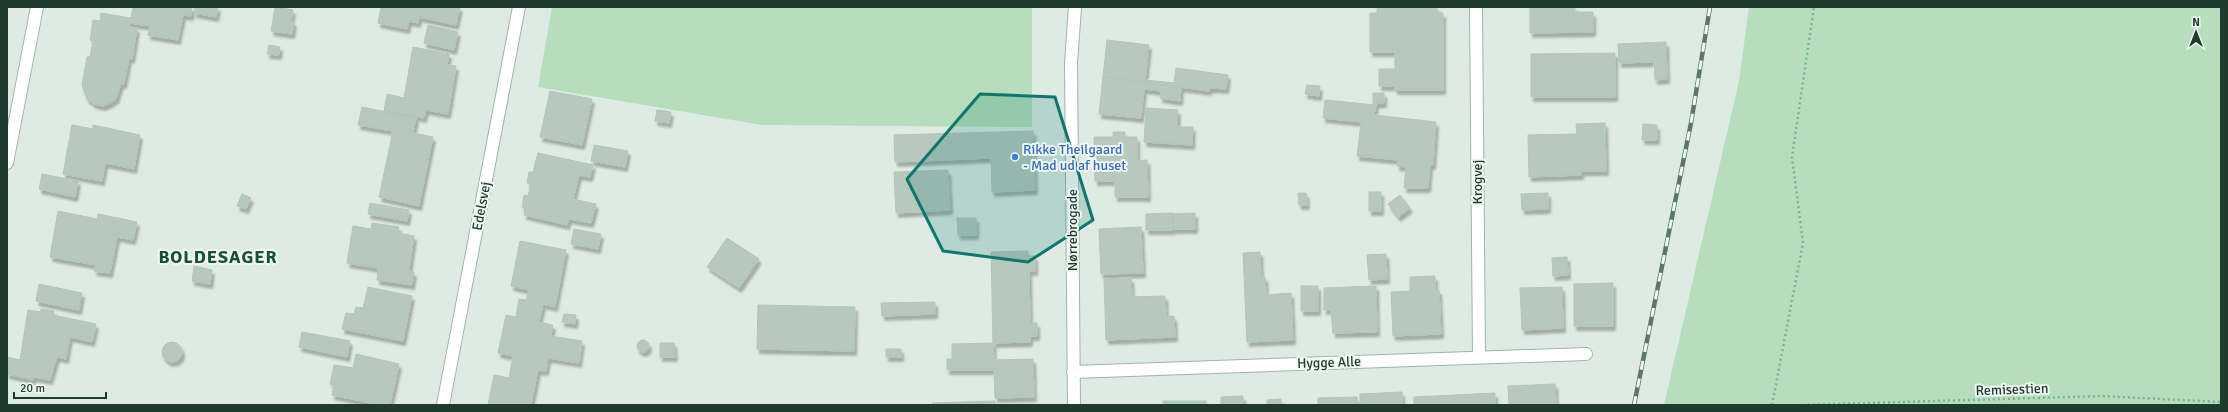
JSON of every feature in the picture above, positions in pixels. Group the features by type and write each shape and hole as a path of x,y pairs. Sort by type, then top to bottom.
{"street":[{"path":"7,163 37,7"},
{"name":"Edelsvej","path":"443,405 519,7"},
{"name":"Nørrebrogade","path":"1074,405 1071,63 1075,7"},
{"name":"Krogvej","path":"1476,7 1479,356"},
{"name":"Hygge Alle","path":"1073,372 1479,356 1586,354"}],"path":[{"path":"1772,405 1803,243 1792,157 1814,7"},
{"name":"Remisestien","path":"1803,405 2101,396 2221,402"},
{"path":"1941,405 1942,401"}],"highlighted area":[{"path":"980,94 1055,97 1093,220 1028,262 943,251 907,179"}],"green space":[{"path":"552,7 1032,7 1032,127 762,125 538,87"},
{"path":"1749,7 2221,7 2221,405 1664,405 1739,81"}],"building":[{"path":"133,7 192,7 191,16 183,15 178,40 148,35 150,26 130,23 129,27 137,28 132,59 129,58 124,84 121,84 116,99 110,103 103,106 94,104 87,99 82,85 87,57 90,57 93,41 90,40 93,20 100,21 101,13 131,18"},
{"path":"195,7 218,7 216,17 194,13"},
{"path":"275,7 293,10 291,21 294,22 292,34 271,31"},
{"path":"381,7 460,7 456,25 419,17 418,23 409,21 407,29 378,23"},
{"path":"1377,7 1437,7 1437,13 1443,13 1443,90 1395,90 1395,86 1379,86 1379,69 1395,69 1395,52 1370,52 1370,13 1377,13"},
{"path":"1530,7 1575,7 1575,12 1593,12 1593,32 1530,33"},
{"path":"428,25 458,32 454,50 424,43"},
{"path":"1107,40 1149,45 1145,80 1174,83 1176,68 1228,75 1226,89 1209,88 1209,91 1103,77"},
{"path":"1666,42 1667,79 1655,80 1654,62 1619,63 1618,44"},
{"path":"269,45 280,47 279,55 267,54"},
{"path":"413,47 449,54 447,65 456,66 448,114 426,110 424,118 384,111 387,94 404,98"},
{"path":"1615,53 1615,97 1531,97 1531,54"},
{"path":"1103,77 1181,87 1180,101 1160,98 1161,91 1144,89 1141,118 1099,114"},
{"path":"1307,85 1320,86 1319,96 1305,94"},
{"path":"550,91 592,99 582,145 540,137"},
{"path":"1373,93 1384,93 1384,103 1373,104"},
{"path":"1325,100 1376,105 1374,115 1436,122 1433,165 1430,165 1428,188 1404,188 1406,167 1397,166 1398,160 1357,156 1361,122 1323,118"},
{"path":"362,107 416,118 413,133 433,137 419,206 379,197 393,131 358,125"},
{"path":"1146,108 1178,110 1177,127 1193,127 1192,145 1144,142"},
{"path":"657,110 671,112 669,123 655,121"},
{"path":"1605,123 1606,171 1581,171 1581,175 1529,177 1528,135 1577,134 1576,124"},
{"path":"1643,124 1657,125 1657,140 1642,140"},
{"path":"72,125 93,129 93,125 140,135 134,169 105,163 102,181 63,174"},
{"path":"1033,131 1035,190 992,192 991,158 895,162 894,135"},
{"path":"1113,132 1125,132 1125,137 1137,137 1137,161 1147,160 1148,197 1115,197 1115,181 1095,181 1094,137 1113,137"},
{"path":"594,145 628,151 625,167 591,161"},
{"path":"538,153 593,165 590,177 579,175 573,199 596,204 591,223 569,219 567,225 524,215 525,208 522,207 524,195 528,196 531,184 527,183 529,172 533,172"},
{"path":"948,170 950,210 896,213 894,172"},
{"path":"42,174 78,181 75,197 39,189"},
{"path":"1369,192 1381,192 1381,211 1369,211"},
{"path":"1298,193 1306,193 1307,205 1299,205"},
{"path":"1548,193 1548,209 1522,210 1521,194"},
{"path":"242,194 251,198 246,209 237,206"},
{"path":"1400,195 1410,208 1398,217 1388,204"},
{"path":"370,203 409,210 407,221 368,214"},
{"path":"58,211 97,219 98,214 137,222 133,240 117,237 110,273 94,271 96,265 50,257"},
{"path":"1173,213 1173,230 1146,230 1146,214"},
{"path":"1195,213 1195,229 1174,229 1173,214"},
{"path":"957,218 976,218 976,235 958,235"},
{"path":"372,223 399,227 398,233 414,236 409,271 414,272 412,285 377,280 378,268 347,263 353,226 371,229"},
{"path":"1141,227 1143,273 1101,274 1099,229"},
{"path":"574,229 601,234 598,249 571,244"},
{"path":"727,238 759,259 739,288 707,267"},
{"path":"520,241 566,250 555,307 543,304 539,322 553,325 551,336 582,341 579,363 548,358 546,371 538,370 531,405 488,405 494,375 509,378 513,356 498,353 506,315 516,317 519,299 526,300 529,290 511,286"},
{"path":"1028,251 1028,256 1035,256 1035,271 1029,271 1030,323 1037,323 1037,336 1030,336 1030,342 993,343 991,252"},
{"path":"1260,252 1261,277 1265,277 1266,295 1291,293 1293,340 1247,342 1243,253"},
{"path":"1386,254 1387,279 1369,280 1367,255"},
{"path":"1567,257 1568,275 1553,276 1552,258"},
{"path":"194,266 212,270 210,284 192,281"},
{"path":"1435,276 1435,290 1439,290 1441,334 1393,336 1391,292 1410,291 1410,277"},
{"path":"1131,278 1132,297 1165,296 1166,317 1174,316 1175,337 1106,340 1104,279"},
{"path":"1613,283 1613,326 1574,326 1574,284"},
{"path":"39,284 82,293 79,310 36,301"},
{"path":"1301,286 1318,286 1318,311 1301,311"},
{"path":"1376,286 1377,332 1333,333 1331,310 1324,310 1324,288"},
{"path":"368,287 412,296 403,341 342,329 346,313 354,314 356,307 363,308"},
{"path":"1562,287 1563,328 1522,330 1520,288"},
{"path":"935,302 935,314 882,316 881,303"},
{"path":"758,305 855,307 854,351 757,349"},
{"path":"41,309 54,311 53,315 96,324 92,342 70,337 66,359 57,357 50,380 34,377 33,380 7,374 7,357 20,360 28,310 41,312"},
{"path":"564,314 576,315 575,324 562,322"},
{"path":"302,332 350,341 347,357 299,347"},
{"path":"645,340 648,341 648,351 641,352 638,351 637,344 638,341"},
{"path":"172,342 179,345 182,352 179,359 172,362 165,359 162,352 165,345"},
{"path":"660,343 674,343 675,357 660,357"},
{"path":"993,343 994,360 1033,359 1034,397 995,398 994,370 947,370 947,359 952,359 952,344"},
{"path":"886,349 901,349 901,357 886,357"},
{"path":"356,354 399,364 390,405 380,405 332,395 334,385 330,384 334,365 353,368"},
{"path":"1555,384 1556,405 1509,405 1508,386"},
{"path":"1402,392 1402,405 1360,405 1360,394"},
{"path":"1495,393 1495,405 1414,405 1414,397"},
{"path":"1243,396 1243,405 1221,405 1221,397"},
{"path":"1357,397 1357,405 1318,405 1318,398"},
{"path":"1281,399 1281,405 1267,405 1267,400"},
{"path":"995,401 995,405 932,405 932,403"},
{"path":"1163,401 1206,401 1206,405 1163,405"}],"railway":[{"path":"1634,405 1691,123 1710,7"}],"place":[{"name":"Rikke Theilgaard - Mad ud af huset","path":"1015,157"}],"district":[{"name":"BOLDESAGER","path":"218,257"}]}
